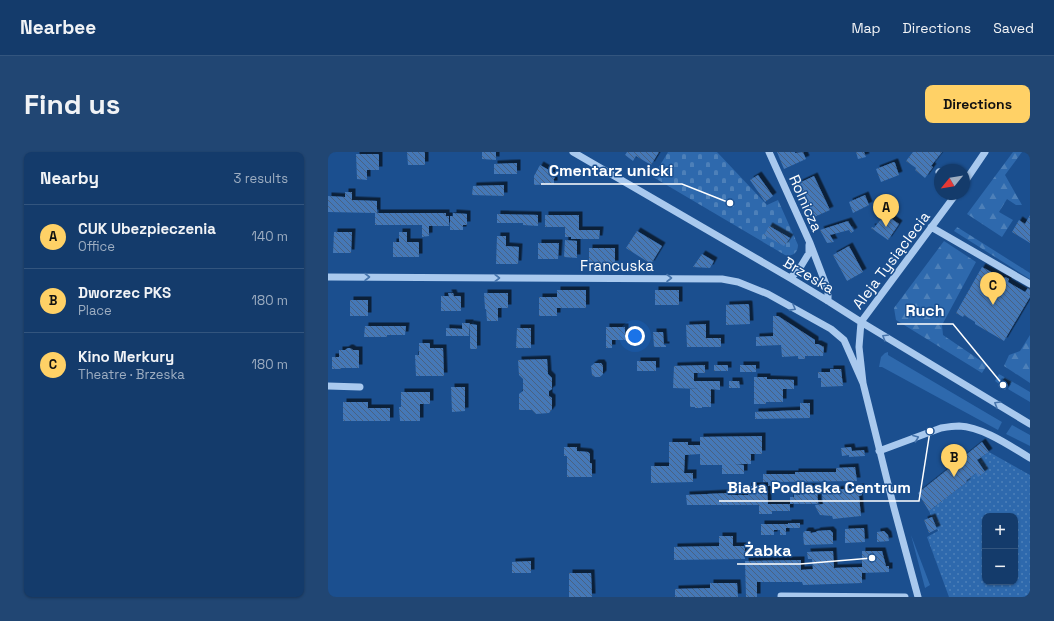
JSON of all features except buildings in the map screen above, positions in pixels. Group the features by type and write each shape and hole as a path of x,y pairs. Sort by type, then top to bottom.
{"street":[{"name":"Brzeska","path":"573,152 790,278 860,322 1030,424"},
{"name":"Rolnicza","path":"769,152 810,243 828,290 828,301"},
{"path":"970,174 985,152"},
{"path":"978,163 989,152"},
{"name":"Aleja Tysiąclecia","path":"860,322 951,200"},
{"path":"931,227 1030,284"},
{"name":"Rolnicza","path":"790,278 798,271 808,253 810,243"},
{"name":"Francuska","path":"328,277 722,279 738,282 768,294 831,330 844,340 863,383"},
{"path":"860,322 859,347 863,383 898,525 918,597"},
{"path":"328,386 360,386"},
{"path":"879,451 941,428 960,426 973,428 987,434 1030,458"},
{"path":"781,596 905,597"}],"green space":[{"path":"668,152 717,152 767,205 778,200 798,245 796,252 794,254 785,255 653,177"},
{"path":"1013,152 1022,152 1005,175 1022,205 1016,205 1007,199 999,212 1013,220 1002,237 967,214"},
{"path":"957,227 1030,273 1030,279 954,231"},
{"path":"944,241 976,262 942,325 943,335 987,365 982,373 896,320 894,308"},
{"path":"1030,335 1030,383 1004,366 1009,355 1020,351"},
{"path":"888,352 888,355 1002,422 998,430 882,367 879,367 881,357"},
{"path":"999,374 1030,392 1030,402 1008,389 1011,384 1002,378 999,384 995,381"},
{"path":"1012,425 1030,435 1030,446 1006,434"},
{"path":"989,452 1030,475 1030,597 949,597 927,537 938,531 929,511 967,482 966,481 976,473 970,465"},
{"path":"911,535 930,585 925,588"}],"place":[{"name":"Cmentarz unicki","path":"730,203"},
{"name":"CUK Ubezpieczenia","path":"886,227"},
{"name":"Kino Merkury","path":"993,305"},
{"name":"Ruch","path":"1003,385"},
{"name":"Biała Podlaska Centrum","path":"930,431"},
{"name":"Dworzec PKS","path":"954,477"},
{"name":"Żabka","path":"872,558"}]}
